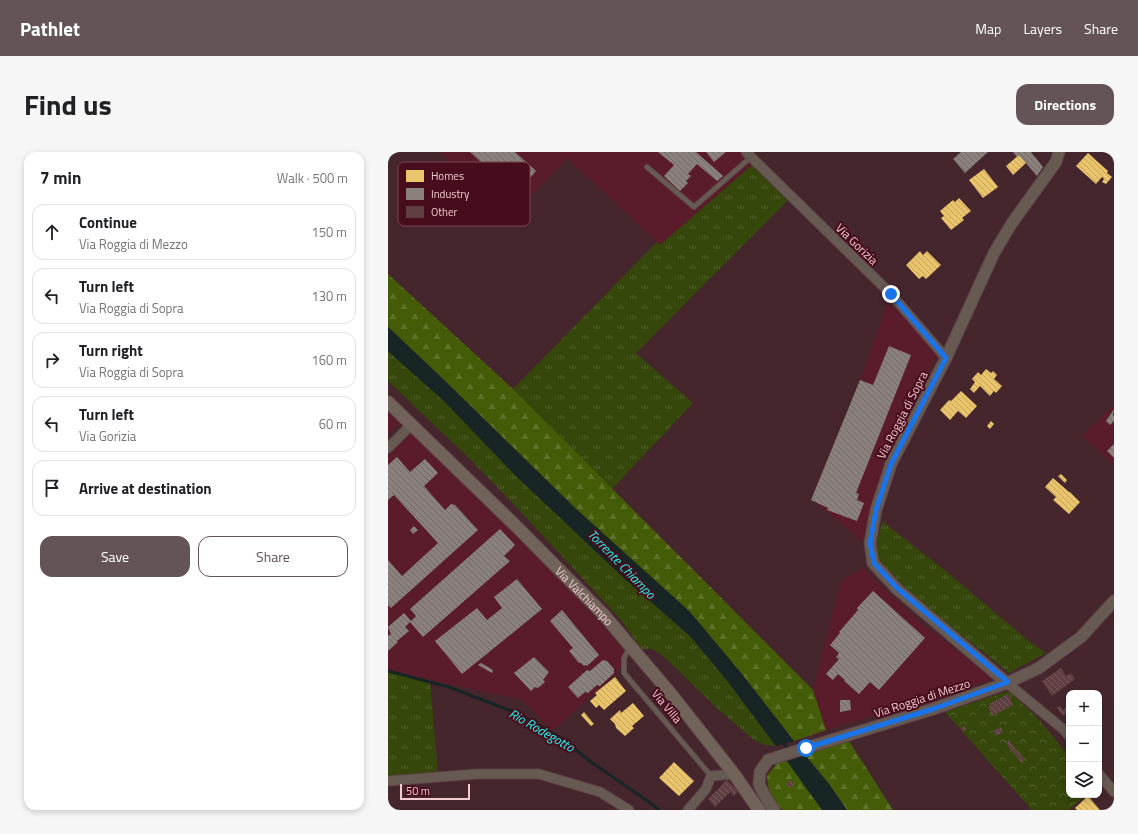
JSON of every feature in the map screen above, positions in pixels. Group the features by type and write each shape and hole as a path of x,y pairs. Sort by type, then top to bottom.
{"main road":[{"name":"Via Valchiampo","path":"388,402 604,615 671,694 734,774 759,810"}],"street":[{"name":"Via Roggia di Sopra","path":"1008,682 897,588 874,563 870,543 876,510 891,464 946,358 994,253 1012,223 1056,162 1059,152"},
{"name":"Via Gorizia","path":"749,154 891,294 946,358"},
{"path":"388,448 412,424"},
{"name":"Via Roggia di Mezzo","path":"774,810 765,796 760,784 760,772 768,760 933,709 1008,682 1039,668 1081,637 1114,601"},
{"path":"1008,682 1066,732"},
{"path":"388,781 477,774 538,774 600,792 628,810"},
{"path":"688,810 706,790 711,776 734,774"},
{"path":"1102,778 1114,792"}],"lane":[{"path":"647,167 694,207 749,154"},
{"name":"Via Villa","path":"630,646 624,658 624,673 711,776"}],"shaded area":[{"path":"439,152 740,152 752,165 660,245 567,158 530,198 530,162 450,162"},
{"path":"888,301 938,353 889,451 867,522 863,542 816,502 811,500 860,380"},
{"path":"388,405 403,419 388,435"},
{"path":"1114,405 1114,465 1082,436"},
{"path":"413,428 508,523 607,630 628,657 616,674 552,731 523,700 388,671 388,456"},
{"path":"864,567 873,578 923,624 994,679 826,730 813,690 841,581"}],"green space":[{"path":"752,165 788,200 636,353 693,403 612,489 513,389 657,242 660,245"},
{"path":"388,274 513,389 813,690 826,730 794,741 741,673 689,611 575,508 388,327"},
{"path":"388,351 444,401 515,475 625,579 691,637 729,683 776,746 765,745 754,740 719,710 662,655 652,649 642,649 620,619 520,511 471,460 388,381"},
{"path":"882,521 947,572 1030,642 1046,653 1009,673 932,613 883,568 877,551"},
{"path":"388,671 430,680 438,773 388,781"},
{"path":"1008,691 1035,715 1066,752 1066,798 1083,798 1068,810 1032,810 945,712"},
{"path":"849,741 893,810 847,810 829,784 805,755"},
{"path":"787,761 822,810 782,810 769,792 767,776 777,763"}],"water":[{"path":"388,327 575,508 689,611 741,673 794,741 776,746 729,683 691,637 625,579 515,475 444,401 388,351"},
{"path":"805,755 829,784 847,810 822,810 787,761"}],"building: Homes":[{"path":"1088,153 1108,171 1107,173 1112,177 1106,184 1102,182 1104,179 1102,177 1096,184 1076,166"},
{"path":"1019,155 1026,163 1013,175 1006,166"},
{"path":"984,169 998,187 983,198 969,180"},
{"path":"959,198 971,211 962,218 964,220 951,230 941,218 944,216 940,211 953,200 955,202"},
{"path":"920,251 923,255 927,251 941,265 926,279 923,276 919,279 906,265"},
{"path":"986,369 991,373 993,371 997,375 994,379 1002,386 996,393 994,391 990,396 980,386 974,393 970,389 975,382 972,379 978,372 981,375"},
{"path":"961,391 977,406 966,418 958,411 950,420 940,410 949,400 951,401"},
{"path":"991,421 994,424 990,429 987,426"},
{"path":"1061,474 1067,480 1065,483 1058,476"},
{"path":"1053,478 1080,502 1069,514 1053,500 1056,497 1045,487"},
{"path":"615,677 626,691 604,710 599,705 596,708 590,701 597,695 595,693"},
{"path":"633,703 644,716 632,726 634,728 625,736 616,728 615,724 610,719 620,710 621,713"},
{"path":"584,712 594,724 591,726 581,715"},
{"path":"674,762 694,781 679,796 659,778"},
{"path":"1086,798 1090,798 1100,810 1077,810 1075,808"}],"building: Industry":[{"path":"470,152 515,152 526,162 481,162"},
{"path":"658,152 696,152 723,176 717,181 697,164 688,174 691,176 686,181 688,183 680,191 664,176 674,165"},
{"path":"706,152 726,152 714,162"},
{"path":"961,152 988,152 965,173 953,159"},
{"path":"1013,152 1031,152 1043,167 1037,176 1019,155 1017,157"},
{"path":"530,166 536,171 530,178"},
{"path":"889,346 911,355 856,493 859,494 857,500 864,503 857,521 827,510 828,508 811,500 860,380 873,385"},
{"path":"1114,409 1114,421 1110,425 1106,421"},
{"path":"1114,444 1114,458 1107,451"},
{"path":"397,457 410,472 425,459 438,473 424,486 445,510 451,504 455,505 478,530 391,608 388,605 388,560 402,576 438,543 394,495 388,500 388,465"},
{"path":"414,526 418,530 413,534 410,530"},
{"path":"500,529 515,545 504,556 510,561 423,637 410,622 405,627 409,631 388,651 388,636 391,634 388,627 404,613 411,621 416,616 410,609"},
{"path":"517,579 542,609 462,674 435,641 477,608 487,620 502,608 494,597"},
{"path":"873,591 925,638 879,690 870,682 859,694 838,674 833,680 826,674 839,659 836,657 839,653 830,645 858,610 857,608"},
{"path":"562,610 599,655 587,666 579,663 569,651 573,648 550,621"},
{"path":"534,657 549,672 543,680 545,682 538,688 535,687 531,691 514,673"},
{"path":"603,660 607,661 614,669 614,673 600,686 597,685 588,693 585,692 578,698 568,687 587,670 590,671"},
{"path":"481,663 493,670 492,673 478,665"},
{"path":"840,700 850,700 851,710 840,712"}],"building: Other":[{"path":"1061,668 1066,676 1071,673 1075,679 1052,696 1042,681"},
{"path":"1008,694 1013,705 992,716 988,707 990,706 989,704"},
{"path":"1060,706 1063,710 1066,707 1066,714 1063,716 1057,708"},
{"path":"964,726 967,729 963,732 961,729"},
{"path":"1001,727 1003,732 996,736 993,731"},
{"path":"1009,740 1016,750 1013,753 1006,743"},
{"path":"1017,750 1025,760 1022,763 1014,753"},
{"path":"727,780 738,791 734,796 730,792 715,807 708,799"},
{"path":"791,780 794,785 789,788 786,784"}],"waterway":[{"name":"Rio Rodegotto","path":"388,671 449,687 517,713 560,737 591,762 659,810"},
{"name":"Torrente Chiampo","path":"782,741 790,751"}],"route":[{"path":"806,748 933,709 1008,682 897,588 874,563 870,543 876,510 891,464 946,358 891,294"}]}
